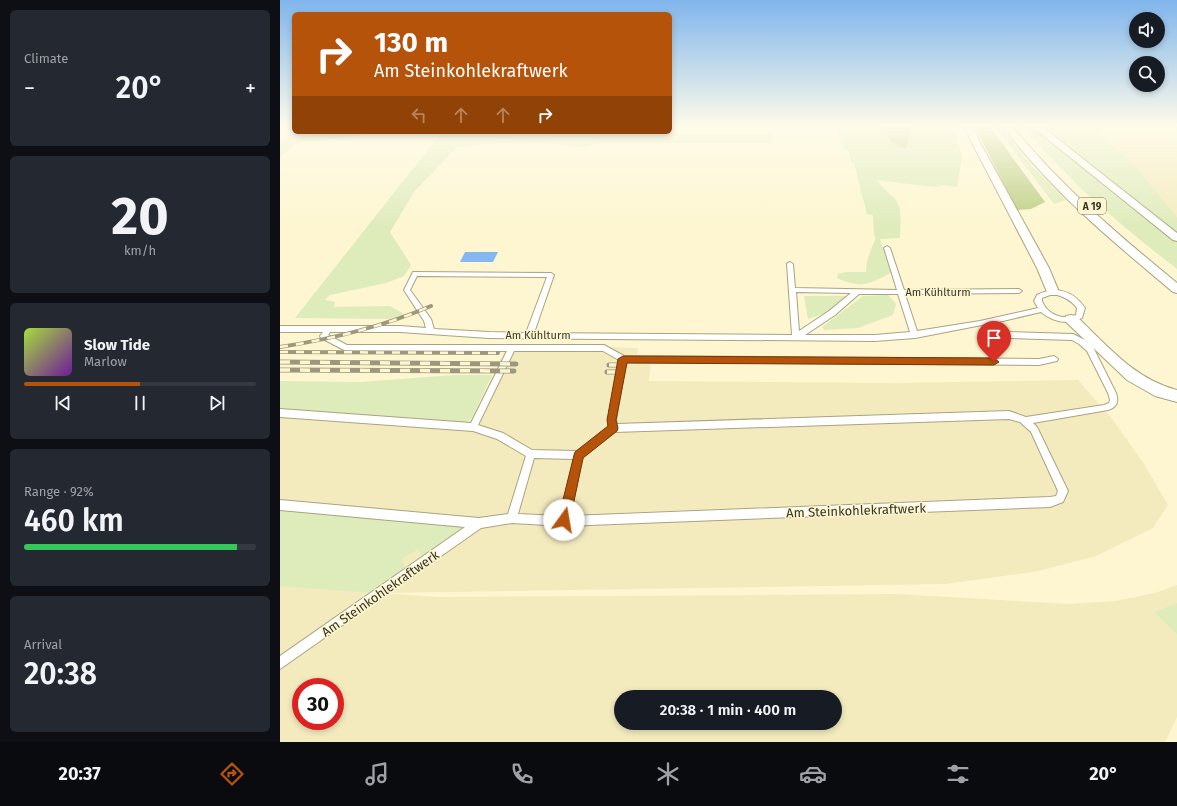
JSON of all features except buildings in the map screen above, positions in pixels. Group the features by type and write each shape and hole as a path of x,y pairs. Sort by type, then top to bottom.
{"highway":[{"path":"985,160 1043,268 1053,292"},
{"name":"A 19","path":"1034,160 1068,195 1127,248 1177,289"},
{"name":"A 19","path":"1045,160 1086,200 1177,276"},
{"path":"1078,160 1177,238"},
{"path":"1071,320 1117,365 1132,376 1153,388 1177,396"}],"street":[{"path":"887,248 915,335"},
{"path":"790,264 796,337 832,314 858,291"},
{"path":"431,331 428,321 407,290 415,274 551,275 529,335"},
{"name":"Am Kühlturm","path":"792,290 1019,292"},
{"path":"1053,292 1067,296 1078,304 1081,312 1076,318 1071,320 1058,318 1042,309 1038,301 1039,297 1053,292"},
{"name":"Am Kühlturm","path":"280,328 386,329 470,334 529,335 875,338 915,335 989,322 1042,309"},
{"path":"564,520 579,455 613,428 1009,416 1019,417 1026,421 1105,408 1112,405 1114,400 1112,393 1090,349 1082,342 1072,337 1007,335 997,332 989,322"},
{"path":"328,329 324,336 346,348 604,348 623,359 1039,362 1054,359"},
{"path":"474,427 512,348"},
{"path":"613,428 612,420 623,359"},
{"path":"280,413 474,427 500,436 531,454 579,455"},
{"name":"Am Steinkohlekraftwerk","path":"280,505 480,523 512,518 564,520 1050,502 1060,499 1063,490 1034,430 1026,421"},
{"path":"512,518 531,454"},
{"name":"Am Steinkohlekraftwerk","path":"280,663 480,523"}],"shaded area":[{"path":"1129,160 1177,160 1177,217 1136,166"},
{"path":"508,344 638,348 637,355 652,356 649,381 894,383 1078,380 1113,420 1144,464 1168,505 1153,528 1096,556 1039,571 945,584 381,593 439,597 898,594 1069,604 1115,601 1155,593 1177,585 1177,603 1154,612 1177,635 1177,717 1165,742 280,742 280,409 465,422 472,418"}],"green space":[{"path":"420,160 445,160 414,192 390,232 411,265 404,276 386,283 330,295 325,300 335,302 334,307 390,306 404,314 397,319 295,318"},
{"path":"851,160 962,160 957,187 943,185 934,187 877,180 898,204 900,216 900,238 880,239 891,273 865,284 853,283 837,278 838,274 845,272 866,272 868,259 876,238 874,235 873,215 867,214 854,163 852,163"},
{"path":"992,160 1014,160 1045,202 1031,209 1017,210"},
{"path":"1020,160 1027,160 1066,200 1054,204"},
{"path":"1053,160 1129,160 1136,166 1177,217 1177,269 1096,202"},
{"path":"888,295 896,304 893,315 858,328 824,330 822,327 863,296"},
{"path":"804,296 846,296 831,311 808,319"},
{"path":"454,375 492,375 472,418 465,422 280,409 280,381 361,382"},
{"path":"280,509 462,524 464,529 421,561 419,558 422,556 418,549 402,559 405,567 416,560 417,563 374,593 280,586"},
{"path":"1177,603 1177,635 1154,612"}],"water":[{"path":"465,252 498,252 493,262 460,262"}],"railway":[{"path":"280,347 357,331 394,320 431,306"},
{"path":"280,352 498,353"},
{"path":"280,362 516,364"},
{"path":"609,365 622,365"},
{"path":"280,370 514,371"},
{"path":"607,372 620,372"}],"route":[{"path":"564,520 579,455 613,428 612,420 623,359 994,362"}]}
